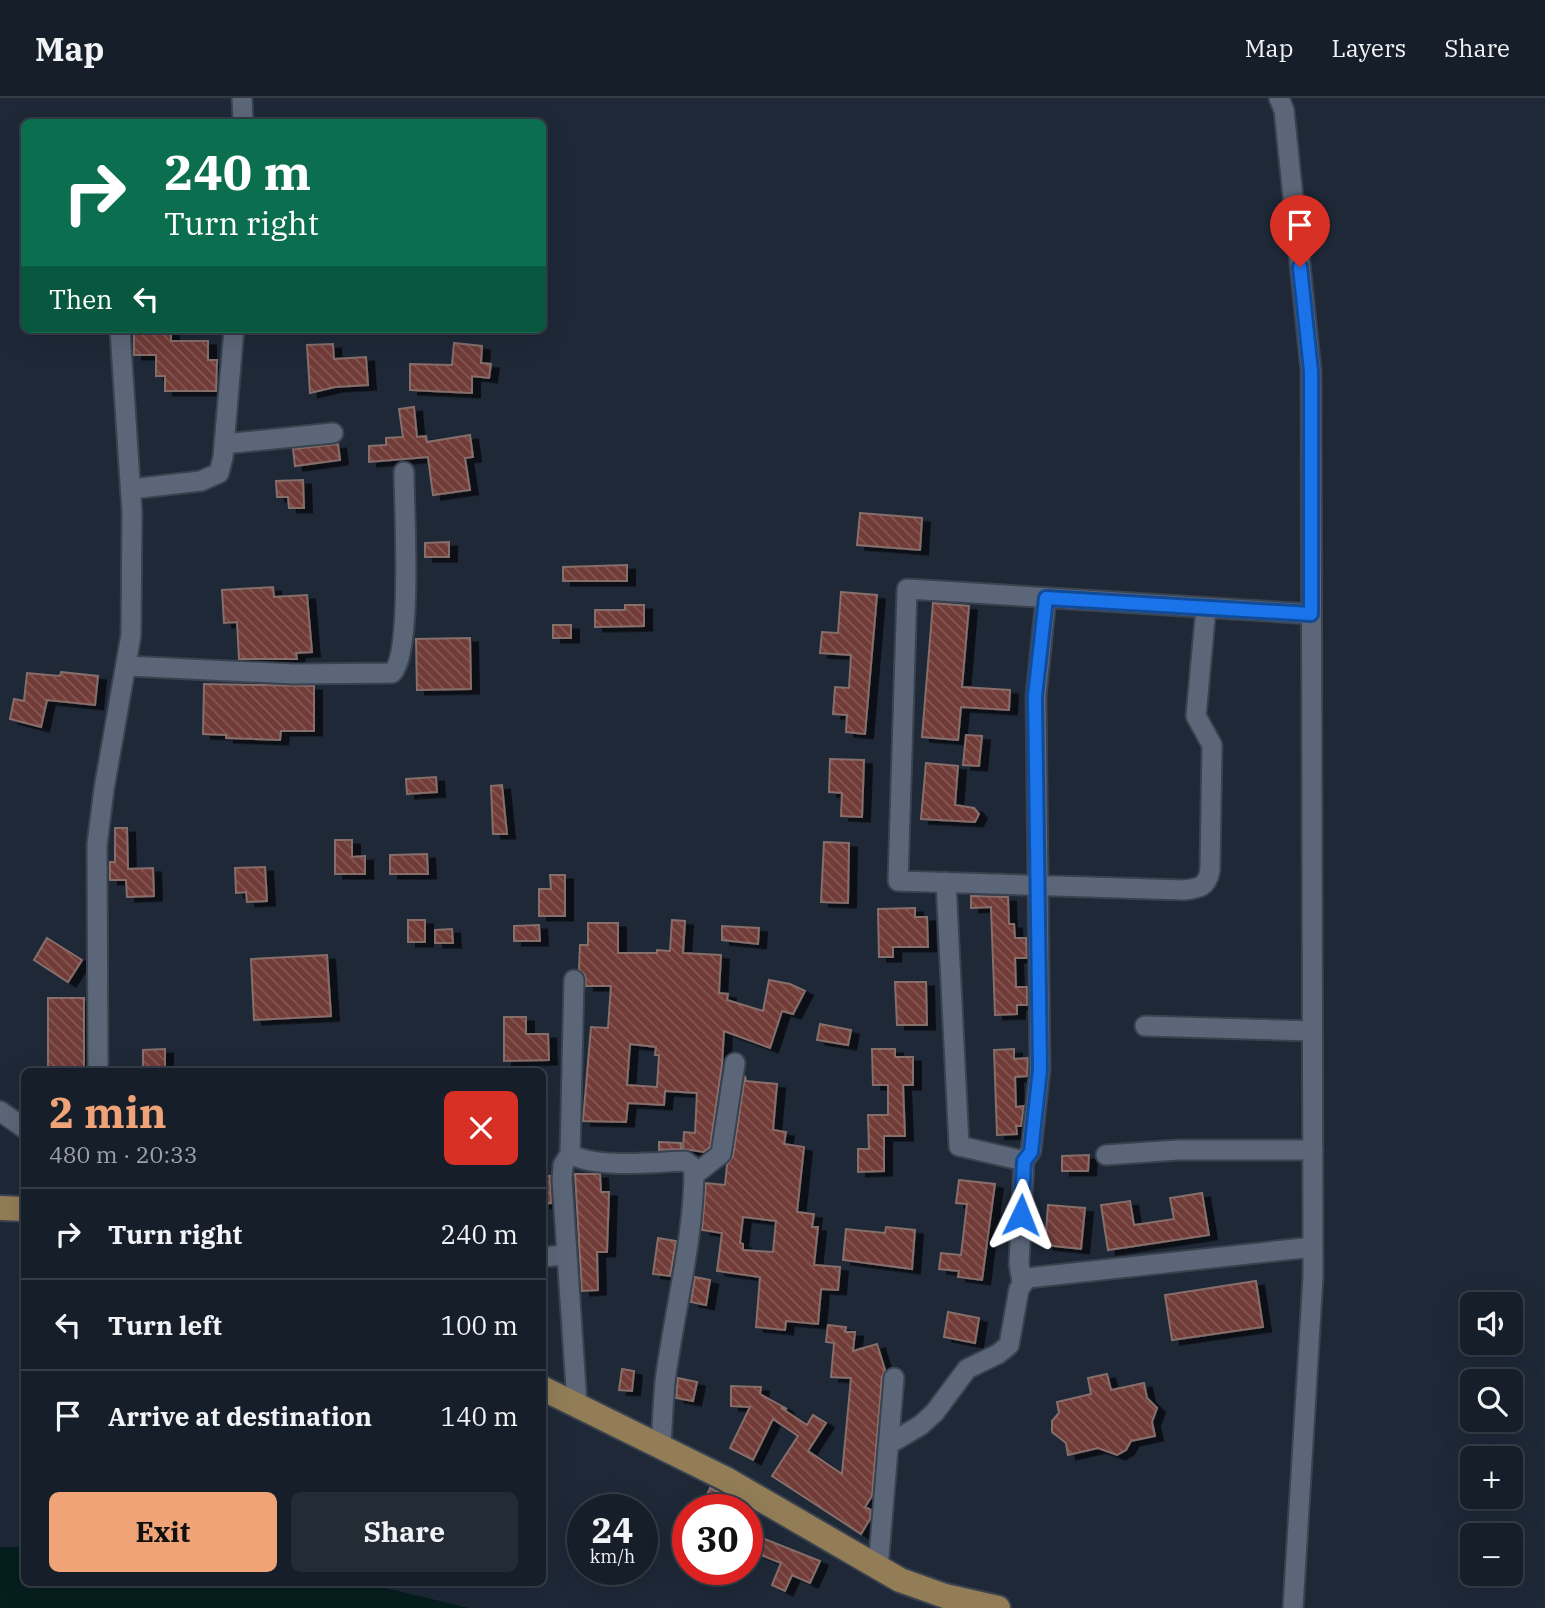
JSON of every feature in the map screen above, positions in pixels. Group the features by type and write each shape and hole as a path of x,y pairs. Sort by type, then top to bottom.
{"main road":[{"path":"0,1208 21,1209"},
{"path":"546,1390 726,1479 900,1580 945,1596 998,1608"}],"street":[{"path":"242,98 243,119"},
{"path":"1279,98 1284,110 1311,371 1313,1247 1293,1608"},
{"path":"98,1068 97,845 104,789 127,666 133,548 120,333"},
{"path":"131,488 210,480 219,473 234,333"},
{"path":"224,444 333,433"},
{"path":"127,666 294,674 393,673 401,659 405,604 404,472"},
{"path":"1206,608 1196,716 1212,745 1208,882 1202,888 1184,890 898,881 907,589 1311,614"},
{"path":"889,1444 928,1419 967,1368 998,1354 1009,1345 1022,1282 1019,1264 1024,1161 1031,1152 1040,1069 1040,885 1035,696 1046,598"},
{"path":"946,882 959,1146 1024,1161"},
{"path":"574,980 570,1154 563,1165 562,1180 566,1255 574,1325 577,1404"},
{"path":"1146,1026 1312,1031"},
{"path":"694,1175 722,1154 735,1063"},
{"path":"0,1111 21,1126"},
{"path":"1106,1155 1178,1150 1313,1150"},
{"path":"570,1154 583,1160 685,1161 692,1164 694,1175 684,1280 665,1382 660,1447"},
{"path":"1022,1282 1034,1276 1313,1247"},
{"path":"546,1257 566,1255"},
{"path":"878,1568 894,1378"}],"shaded area":[{"path":"0,1547 21,1547 21,1586 377,1586 469,1608 0,1608"}],"building":[{"path":"134,333 171,333 171,341 208,341 208,360 217,360 216,391 165,391 165,376 156,376 156,355 134,355"},
{"path":"454,343 482,346 481,363 491,364 489,378 472,376 472,393 410,390 410,364 452,365"},
{"path":"333,344 334,359 366,357 368,385 335,387 310,393 307,345"},
{"path":"414,407 417,437 426,436 427,442 470,435 473,457 465,458 470,490 433,495 428,457 369,462 369,446 386,445 386,438 403,437 399,409"},
{"path":"338,444 340,460 295,466 293,449"},
{"path":"303,480 304,508 289,508 288,497 277,497 276,481"},
{"path":"860,513 922,518 920,550 857,545"},
{"path":"449,542 449,557 425,557 425,543"},
{"path":"627,565 627,581 563,581 563,567"},
{"path":"273,587 274,597 307,595 312,652 296,653 297,659 239,659 237,622 224,623 222,590"},
{"path":"841,592 877,595 865,734 846,732 847,715 833,714 835,687 849,688 851,655 820,653 822,632 838,633"},
{"path":"933,603 969,606 962,687 1010,690 1009,710 961,707 958,740 922,737"},
{"path":"625,605 644,605 644,626 595,627 595,610 625,610"},
{"path":"553,625 571,625 571,638 553,638"},
{"path":"470,638 471,689 417,690 416,639"},
{"path":"61,672 98,676 95,705 47,700 41,727 10,719 14,699 24,701 27,673 60,676"},
{"path":"204,684 314,686 314,731 281,731 280,740 226,738 226,735 203,734"},
{"path":"966,735 982,736 979,766 963,765"},
{"path":"830,759 864,760 862,817 841,816 842,793 829,792"},
{"path":"926,763 958,766 955,805 974,808 979,814 975,822 921,819"},
{"path":"436,777 437,792 407,794 406,779"},
{"path":"502,785 507,834 493,834 491,786"},
{"path":"115,828 127,828 128,869 153,868 154,896 127,897 126,880 110,880 110,862 115,862"},
{"path":"335,840 352,840 352,857 365,856 365,874 335,874"},
{"path":"824,842 849,843 848,903 821,902"},
{"path":"427,854 428,874 390,874 390,855"},
{"path":"265,867 267,901 247,902 246,892 236,893 235,868"},
{"path":"550,875 565,875 565,916 539,916 539,889 551,889"},
{"path":"971,896 1008,897 1009,924 1014,924 1015,938 1026,938 1027,958 1015,958 1016,987 1027,987 1027,1005 1017,1005 1017,1014 995,1015 991,907 971,908"},
{"path":"915,908 915,917 927,917 928,947 893,947 893,957 879,957 878,909"},
{"path":"408,920 425,920 425,942 408,942"},
{"path":"672,920 685,921 683,953 721,955 719,993 728,994 727,1000 763,1011 769,980 790,984 805,991 793,1014 782,1011 770,1048 724,1031 710,1147 704,1152 683,1149 684,1132 695,1133 697,1093 665,1091 664,1105 628,1103 626,1122 583,1121 591,1027 608,1028 611,986 586,986 585,975 579,969 580,945 588,945 588,923 618,923 618,953 670,951","holes":["630,1044 656,1047 655,1055 659,1055 657,1087 627,1085"]},
{"path":"539,925 540,941 514,941 514,926"},
{"path":"722,926 759,928 758,944 722,940"},
{"path":"452,929 453,943 435,943 435,930"},
{"path":"47,938 82,960 68,982 34,960"},
{"path":"327,955 331,1016 254,1020 251,959"},
{"path":"895,982 926,982 927,1025 897,1025"},
{"path":"48,998 84,998 84,1068 48,1068"},
{"path":"504,1017 526,1017 526,1034 548,1034 549,1060 504,1061"},
{"path":"820,1024 851,1030 848,1045 817,1040"},
{"path":"165,1049 165,1068 143,1068 143,1050"},
{"path":"872,1049 895,1049 895,1057 913,1057 913,1085 903,1085 905,1136 884,1136 884,1171 858,1172 858,1149 869,1149 868,1115 888,1115 888,1085 873,1085"},
{"path":"1014,1049 1014,1059 1028,1058 1027,1076 1015,1077 1016,1107 1024,1106 1021,1126 1016,1126 1017,1134 997,1135 994,1050"},
{"path":"745,1076 746,1081 777,1084 773,1130 786,1132 784,1144 804,1147 797,1212 814,1214 812,1227 818,1227 814,1265 840,1267 838,1290 821,1289 818,1324 786,1321 785,1330 756,1327 760,1277 717,1271 722,1233 702,1230 706,1183 725,1185 727,1165 733,1156","holes":["743,1217 776,1221 773,1252 743,1250 743,1244 740,1243"]},
{"path":"659,1142 681,1143 681,1149 659,1150"},
{"path":"1089,1155 1088,1171 1062,1171 1062,1156"},
{"path":"575,1174 600,1174 601,1192 609,1192 607,1252 597,1252 598,1290 582,1291"},
{"path":"546,1176 550,1176 551,1203 546,1204"},
{"path":"959,1180 995,1184 982,1280 958,1277 959,1271 939,1269 941,1253 961,1255 967,1204 956,1203"},
{"path":"1202,1193 1209,1235 1108,1250 1101,1205 1130,1201 1134,1225 1174,1219 1170,1198"},
{"path":"1048,1205 1085,1208 1081,1249 1045,1245"},
{"path":"886,1227 915,1230 912,1269 843,1260 846,1229 885,1233"},
{"path":"658,1238 676,1241 670,1276 653,1274"},
{"path":"695,1277 710,1280 706,1305 691,1302"},
{"path":"1256,1281 1263,1327 1172,1340 1165,1295"},
{"path":"948,1312 979,1318 975,1343 944,1337"},
{"path":"828,1325 846,1327 845,1332 855,1332 853,1351 877,1344 885,1370 882,1377 872,1496 865,1507 871,1510 870,1519 861,1534 772,1476 798,1436 773,1419 753,1460 730,1448 750,1407 731,1406 731,1386 761,1387 760,1394 787,1409 781,1408 807,1425 813,1415 826,1423 808,1451 842,1474 851,1378 831,1377 834,1343 826,1342"},
{"path":"622,1369 634,1371 632,1391 619,1390"},
{"path":"1107,1374 1111,1390 1144,1383 1147,1398 1157,1408 1152,1422 1155,1436 1131,1441 1126,1450 1117,1455 1098,1448 1068,1455 1066,1443 1052,1432 1052,1421 1059,1413 1057,1402 1091,1394 1088,1378"},
{"path":"678,1378 697,1382 693,1401 676,1398"},
{"path":"710,1488 722,1494 707,1494"},
{"path":"763,1538 820,1561 810,1583 792,1575 785,1591 772,1585 781,1563 763,1556"}],"route":[{"path":"1021,1215 1024,1161 1031,1152 1040,1069 1040,885 1035,696 1046,598 1311,614 1311,371 1300,267"}]}
